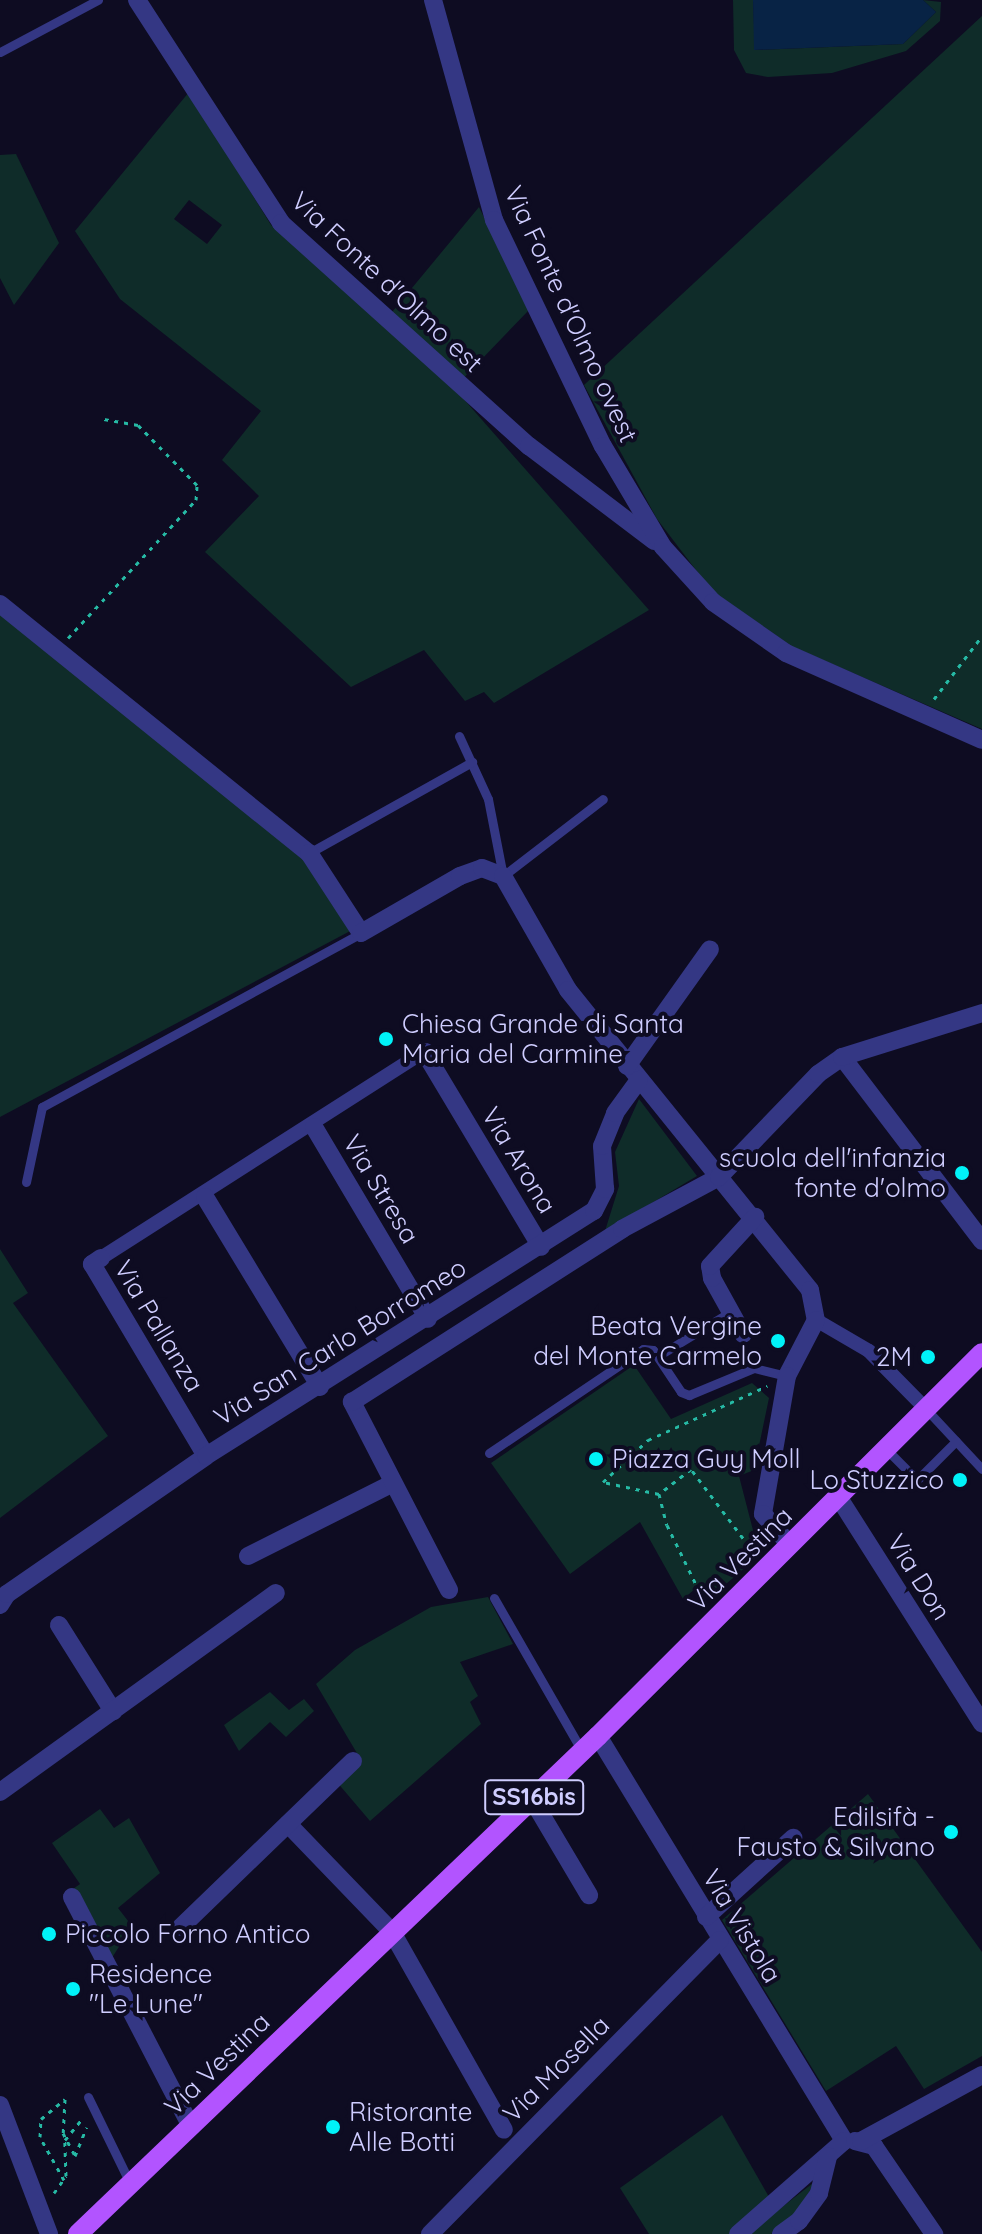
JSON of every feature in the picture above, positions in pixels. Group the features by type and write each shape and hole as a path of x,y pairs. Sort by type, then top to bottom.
{"main road":[{"name":"Via Vestina","path":"78,2234 598,1736 982,1353"}],"street":[{"name":"Via Fonte d'Olmo est","path":"137,0 281,223 529,446 663,547"},
{"name":"Via Fonte d'Olmo ovest","path":"433,0 494,220 594,430 663,547"},
{"path":"663,547 706,596 774,645 982,740"},
{"path":"0,604 309,853 361,933 460,876 482,868 503,876 568,990 633,1073 774,1240 810,1290 816,1320 785,1376 763,1514 790,1545"},
{"name":"Via San Carlo Borromeo","path":"0,1605 7,1594 206,1456 428,1319 594,1211 605,1189 602,1146 615,1113 633,1073 710,949"},
{"path":"449,1590 352,1402 622,1229 719,1177 818,1074 842,1057 982,1013"},
{"path":"96,1261 427,1054"},
{"name":"Via Arona","path":"427,1054 541,1247"},
{"path":"842,1057 982,1241"},
{"name":"Via Stresa","path":"312,1125 428,1319"},
{"path":"203,1195 320,1387"},
{"path":"743,1334 710,1266 755,1217"},
{"name":"Via Pallanza","path":"96,1261 206,1456"},
{"path":"816,1320 869,1351 926,1409"},
{"path":"248,1556 393,1483"},
{"name":"Via Don","path":"839,1498 982,1723"},
{"path":"3,1782 113,1711 276,1593"},
{"path":"59,1625 113,1711"},
{"name":"Via Vistola","path":"598,1736 720,1940 853,2141 874,2146 934,2234"},
{"path":"181,1927 353,1761"},
{"path":"532,1799 589,1895"},
{"path":"288,1824 392,1932 504,2130"},
{"path":"706,1917 793,1838"},
{"path":"72,1897 190,2125"},
{"name":"Via Mosella","path":"430,2234 720,1940"},
{"path":"738,2234 828,2156 982,2075"},
{"path":"0,2105 49,2234"},
{"path":"781,2234 799,2221 819,2193 828,2156"}],"lane":[{"path":"0,52 98,0"},
{"path":"459,736 488,799 503,876 603,799"},
{"path":"309,853 472,762"},
{"path":"26,1182 42,1107 361,933"},
{"path":"658,1356 730,1312"},
{"path":"489,1453 643,1349 653,1350 681,1392 689,1395 754,1368 785,1376"},
{"path":"926,1409 982,1469"},
{"path":"886,1449 917,1480 956,1441"},
{"path":"494,1598 582,1751"},
{"path":"88,2097 130,2183"}],"path":[{"path":"57,650 196,500 197,485 138,425 100,418"},
{"path":"928,713 946,680 982,636"},
{"path":"659,1494 603,1482 648,1440 785,1376"},
{"path":"659,1494 691,1469 766,1570"},
{"path":"659,1494 667,1525 707,1611"},
{"path":"50,2201 64,2180 65,2099 41,2119 40,2129 45,2150 64,2180"},
{"path":"87,2115 87,2137 75,2156 65,2140 76,2123 87,2115"}],"green space":[{"path":"733,0 753,0 755,50 903,44 936,12 923,0 941,2 940,21 906,51 832,73 768,77 746,73 734,50"},
{"path":"982,16 982,729 793,647 712,591 657,519 584,385"},
{"path":"189,92 271,225 383,323 479,207 529,310 454,388 649,610 494,703 484,692 465,701 424,650 351,687 205,552 259,496 222,460 261,411 120,299 75,231","holes":["189,200 222,225 207,244 174,219"]},
{"path":"16,154 59,243 14,305 0,278 0,155"},
{"path":"0,613 305,856 354,929 0,1117"},
{"path":"639,1099 697,1176 605,1231 619,1186 615,1152"},
{"path":"0,1249 28,1293 13,1303 108,1436 0,1518"},
{"path":"634,1365 671,1419 752,1383 769,1398 754,1470 739,1476 754,1534 740,1553 746,1567 713,1595 695,1589 683,1599 640,1522 570,1574 491,1463"},
{"path":"488,1597 513,1644 460,1662 478,1696 470,1702 481,1724 370,1821 336,1781 361,1760 316,1684 355,1650 431,1607"},
{"path":"270,1692 289,1710 304,1699 314,1711 286,1737 270,1722 239,1751 224,1725"},
{"path":"868,1794 982,1952 982,2056 924,2089 896,2046 826,2091 722,1920"},
{"path":"100,1809 114,1828 129,1818 160,1873 118,1908 132,1926 110,1961 73,1889 80,1884 52,1843"},
{"path":"722,2115 769,2197 729,2234 649,2234 620,2188"},
{"path":"817,2180 791,2220 771,2234 747,2234"}],"water":[{"path":"753,0 923,0 936,12 903,44 754,50"}],"place":[{"name":"Chiesa Grande di Santa Maria del Carmine","path":"386,1039"},
{"name":"scuola dell'infanzia fonte d'olmo","path":"962,1173"},
{"name":"Beata Vergine del Monte Carmelo","path":"778,1341"},
{"name":"2M","path":"928,1357"},
{"name":"Piazza Guy Moll","path":"596,1459"},
{"name":"Lo Stuzzico","path":"960,1480"},
{"name":"Edilsifà - Fausto & Silvano","path":"951,1832"},
{"name":"Piccolo Forno Antico","path":"49,1934"},
{"name":"Residence \"Le Lune\"","path":"73,1989"},
{"name":"Ristorante Alle Botti","path":"333,2127"}]}
